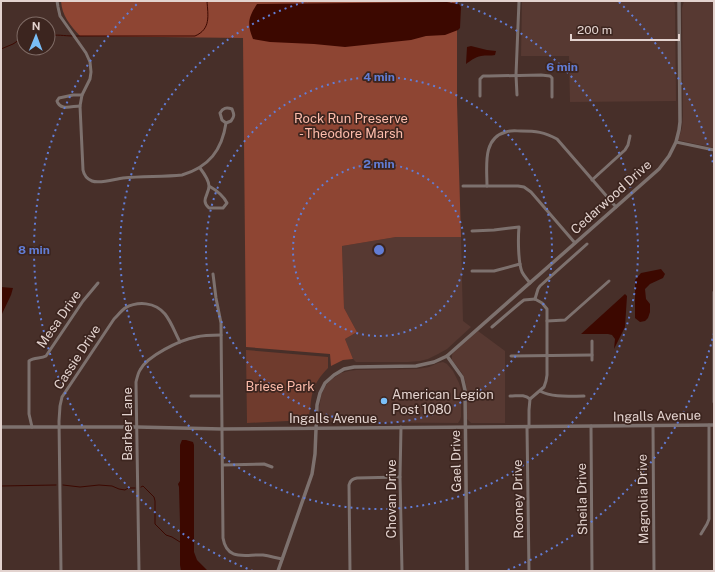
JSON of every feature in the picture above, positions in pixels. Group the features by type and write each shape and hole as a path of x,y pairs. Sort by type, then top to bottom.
{"street":[{"path":"57,1 60,16 86,53 90,62 90,79 82,95 80,106 83,170 87,179 98,182 123,178 182,175 191,173 210,160 217,152 222,141 226,122"},
{"path":"517,95 516,76 519,1"},
{"name":"Cedarwood Drive","path":"447,356 659,169 669,156 676,142 680,122 678,1"},
{"path":"480,96 480,79 483,76 550,76 552,78 552,97"},
{"path":"80,106 62,107 58,105 58,101 60,98 73,95 82,95"},
{"path":"227,107 232,109 234,113 231,121 226,122 220,117 220,113 222,109 227,107"},
{"path":"487,186 487,153 492,141 497,136 507,131 537,131 557,139 616,207"},
{"path":"592,180 625,150 630,136"},
{"path":"676,142 714,150"},
{"path":"200,168 204,173 209,186 205,201 206,204 209,208 223,208 226,203 225,199 216,190 209,186"},
{"path":"463,186 524,187 531,192 575,243"},
{"path":"472,231 519,227 518,242 520,264 523,274 530,283"},
{"path":"535,299 540,286 587,244"},
{"path":"472,271 494,271 520,264"},
{"path":"212,274 221,323 224,545 230,552 239,556 262,555 282,559"},
{"path":"547,321 565,320 609,281"},
{"name":"Mesa Drive","path":"32,428 28,404 29,361 31,359 43,358 46,356 83,301 98,284"},
{"path":"714,292 714,402"},
{"path":"492,328 524,300 535,299 542,303 546,309 547,356 546,381 544,387 530,399 523,396 510,396"},
{"name":"Cassie Drive","path":"61,571 60,406 62,397 114,319 124,309 134,304 151,305 164,313 180,342"},
{"name":"Barber Lane","path":"139,571 136,382 139,370 146,361 180,342 204,335 221,335"},
{"path":"592,341 592,360"},
{"path":"511,356 592,355"},
{"path":"278,571 312,474 317,405 320,393 325,383 344,369 354,367 416,366 434,362 447,356"},
{"name":"Gael Drive","path":"447,356 462,377 465,390 468,571"},
{"path":"540,391 552,395 584,396"},
{"path":"191,396 221,396"},
{"name":"Rooney Drive","path":"530,399 528,410 530,571"},
{"path":"701,534 709,519 709,425"},
{"name":"Ingalls Avenue","path":"1,427 315,428 714,425"},
{"name":"Sheila Drive","path":"591,426 592,571"},
{"name":"Magnolia Drive","path":"653,426 654,571"},
{"name":"Chovan Drive","path":"401,427 400,478 402,571"},
{"path":"223,465 264,464 272,467"},
{"path":"350,571 349,482 357,478 400,478"}],"shaded area":[{"path":"522,1 674,1 676,101 570,102 569,56 521,56"},
{"path":"684,1 714,1 714,148 678,140 682,128 683,116 682,8"},
{"path":"447,2 459,4 461,7 460,28 445,35 426,36 411,40 345,47 270,42 253,39 249,25 250,17 257,4"},
{"path":"471,46 496,51 495,55 479,57 466,64 467,47"},
{"path":"396,237 461,237 463,321 471,327 447,349 428,359 408,362 356,362 353,359 345,339 357,332 344,308 342,246"},
{"path":"661,269 665,274 663,278 650,284 645,289 646,299 650,304 650,312 645,321 640,322 635,318 635,280 641,273"},
{"path":"1,287 13,288 1,316"},
{"path":"625,294 627,296 625,327 614,349 615,339 612,335 581,334"},
{"path":"478,331 505,351 505,423 471,423 467,419 467,390 465,380 462,373 452,360 452,355"},
{"path":"443,362 453,371 461,389 461,417 458,423 325,422 321,421 320,419 319,409 321,396 324,389 332,379 341,373 356,370 417,369"},
{"path":"182,440 193,442 194,445 194,552 197,560 208,571 181,571 178,484 180,481 180,445"}],"green space":[{"name":"Rock Run Preserve - Theodore Marsh","path":"61,1 457,1 457,103 461,237 396,237 342,246 344,308 357,332 345,339 353,359 343,360 331,366 330,354 246,347 243,38 80,36 65,16"},
{"name":"Briese Park","path":"246,350 328,357 328,368 314,387 307,420 247,423"}],"waterway":[{"path":"76,36 195,36 204,30 206,26 208,17 207,1"},
{"path":"56,35 73,36"},
{"path":"1,49 16,42"},
{"path":"1,486 56,485"},
{"path":"63,485 80,487 99,485 112,486 125,490 128,488 135,488"},
{"path":"141,487 143,486 154,497 155,524 166,535 180,542"}],"place":[{"name":"American Legion Post 1080","path":"384,401"}]}
